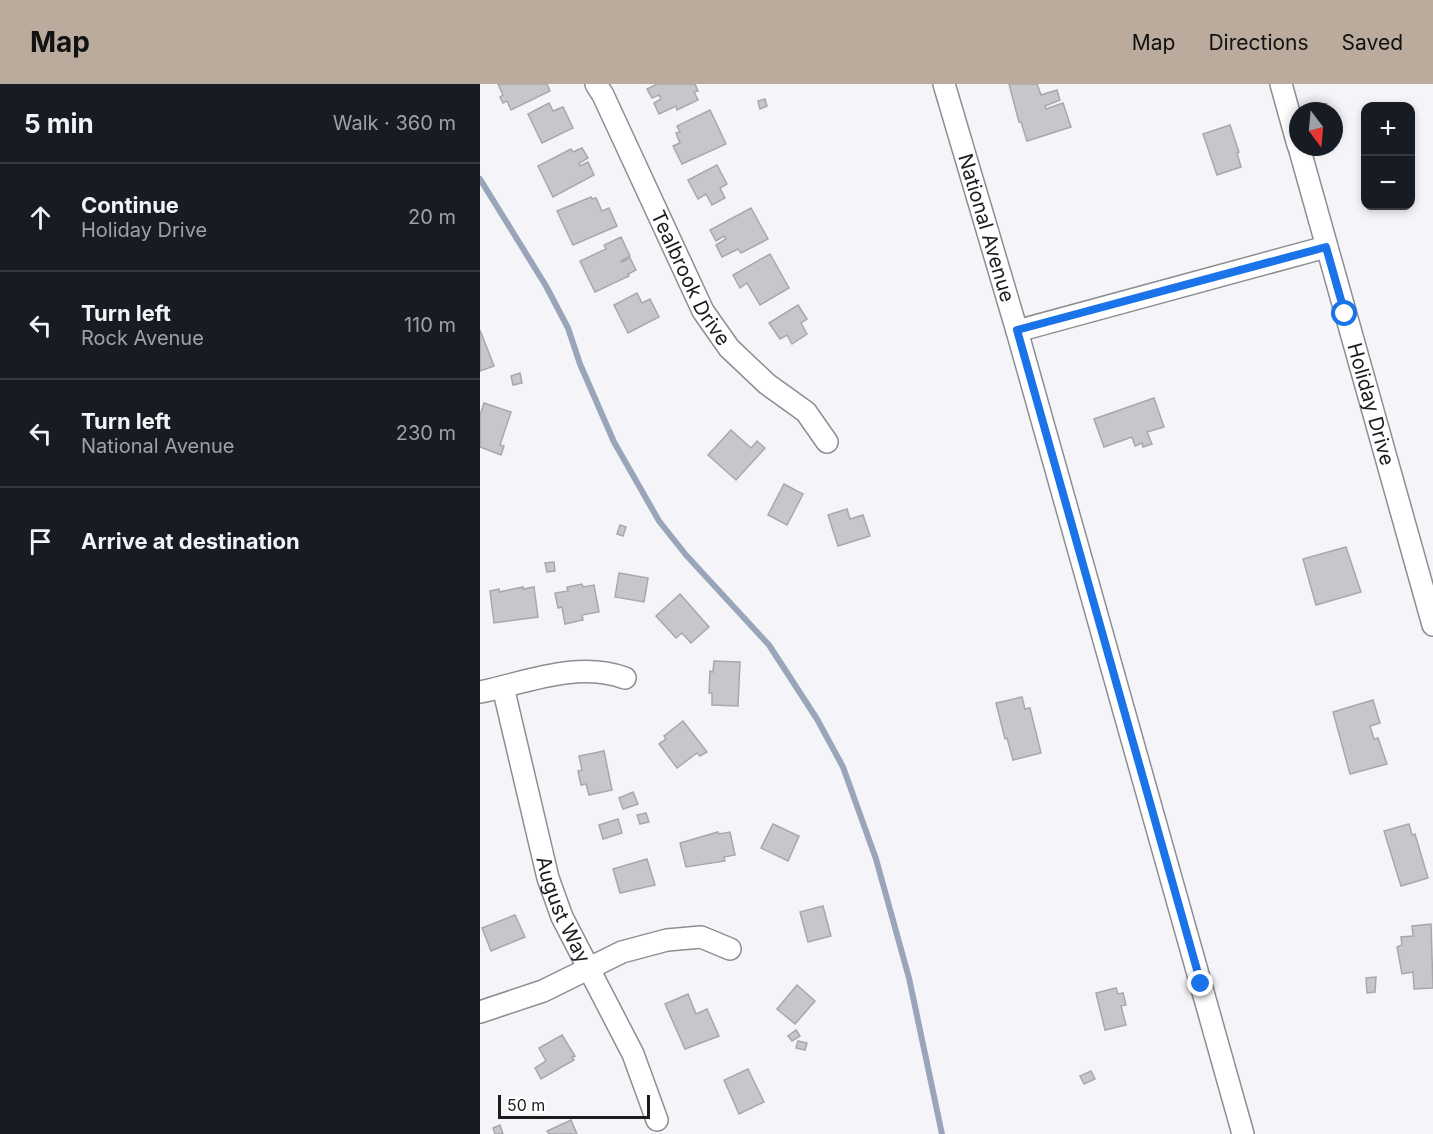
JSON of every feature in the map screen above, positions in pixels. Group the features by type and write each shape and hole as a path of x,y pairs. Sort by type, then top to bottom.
{"street":[{"name":"Tealbrook Drive","path":"596,84 704,311 729,348 767,384 806,412 827,442"},
{"name":"National Avenue","path":"944,84 1017,330 1243,1134"},
{"name":"Holiday Drive","path":"1281,84 1289,113"},
{"name":"Holiday Drive","path":"1301,156 1433,625"},
{"path":"1017,330 1326,247"},
{"path":"480,692 570,671 608,672 625,678"},
{"name":"August Way","path":"503,687 548,878 562,917 633,1054 657,1120"},
{"path":"480,1012 543,991 622,952 667,939 701,937 730,948"}],"building":[{"path":"498,84 547,84 550,91 511,110 507,101 503,103 500,97 503,95"},
{"path":"657,84 695,84 698,91 694,92 698,100 677,110 676,106 659,114 654,103 661,99 659,95 652,98 647,89"},
{"path":"1009,84 1037,84 1041,95 1057,90 1060,100 1045,106 1046,109 1063,103 1071,127 1027,141 1021,122 1019,122"},
{"path":"765,99 767,106 760,109 758,101"},
{"path":"549,103 553,111 563,107 573,128 542,143 528,114"},
{"path":"710,110 726,144 682,164 673,146 680,143 676,133 680,132 677,126"},
{"path":"1230,125 1239,152 1237,153 1241,167 1217,175 1203,134"},
{"path":"582,148 588,158 579,163 580,166 588,162 594,175 553,197 538,166 571,149 573,152"},
{"path":"717,165 727,184 720,188 725,198 712,205 706,194 698,199 688,180"},
{"path":"591,197 596,198 602,211 609,208 617,226 573,245 557,211"},
{"path":"751,208 768,239 741,253 738,249 722,257 716,245 726,239 724,236 716,241 710,230"},
{"path":"621,237 630,256 621,261 630,258 636,270 628,274 629,276 595,292 580,261 606,249 604,245"},
{"path":"770,254 789,288 760,305 747,283 740,288 733,275"},
{"path":"637,293 642,303 650,299 659,317 628,333 614,305"},
{"path":"798,305 807,319 801,323 807,334 792,344 787,335 780,339 769,323"},
{"path":"480,330 494,366 480,371"},
{"path":"520,373 522,383 513,385 511,376"},
{"path":"1154,398 1164,427 1147,432 1152,444 1143,447 1142,443 1135,446 1132,437 1104,447 1094,419"},
{"path":"484,403 511,412 500,445 504,446 501,455 480,447 480,415"},
{"path":"731,430 751,448 757,441 765,448 736,480 708,455"},
{"path":"784,484 803,494 787,525 768,515"},
{"path":"847,509 850,519 863,515 870,536 838,546 828,515"},
{"path":"620,525 626,527 623,536 617,534"},
{"path":"1346,547 1361,592 1316,605 1303,559"},
{"path":"554,562 555,571 547,572 545,563"},
{"path":"619,573 648,578 644,602 615,597"},
{"path":"582,584 583,587 594,585 599,612 582,615 583,620 565,624 562,607 558,608 555,593 568,591 567,587"},
{"path":"523,587 523,589 534,587 538,617 494,623 490,591 499,589 499,592"},
{"path":"680,594 709,627 691,643 682,633 676,638 656,616"},
{"path":"714,661 740,662 738,706 712,705 712,693 709,693 710,671 713,672"},
{"path":"1022,697 1025,709 1030,708 1041,753 1013,760 996,703"},
{"path":"1373,700 1380,723 1370,726 1374,739 1378,738 1387,764 1350,774 1333,712"},
{"path":"683,721 707,752 700,756 697,753 677,768 659,744 666,739 664,736"},
{"path":"604,751 612,790 589,795 586,784 581,785 578,771 582,770 579,756"},
{"path":"633,792 638,804 623,809 619,798"},
{"path":"646,813 649,822 640,824 637,815"},
{"path":"618,819 622,833 603,839 599,825"},
{"path":"773,824 799,836 788,861 761,848"},
{"path":"1409,824 1412,835 1415,834 1428,878 1401,886 1384,831"},
{"path":"718,832 719,834 730,832 735,855 724,857 725,861 686,867 680,843"},
{"path":"647,859 655,885 620,893 613,869"},
{"path":"823,906 831,936 808,942 800,912"},
{"path":"515,915 525,937 491,951 482,928"},
{"path":"1431,924 1433,988 1414,989 1413,972 1402,974 1397,947 1402,945 1401,937 1413,936 1412,926"},
{"path":"1376,977 1375,992 1367,993 1366,978"},
{"path":"797,985 815,1001 795,1024 777,1009"},
{"path":"1116,988 1118,994 1123,993 1126,1005 1121,1006 1126,1025 1105,1030 1096,993"},
{"path":"688,994 696,1014 707,1009 719,1036 685,1049 665,1004"},
{"path":"796,1030 800,1036 792,1041 788,1036"},
{"path":"562,1035 575,1056 572,1057 574,1060 541,1079 535,1068 546,1061 539,1048"},
{"path":"798,1041 807,1043 805,1050 796,1048"},
{"path":"748,1069 764,1102 739,1114 724,1080"},
{"path":"1091,1071 1095,1079 1084,1084 1080,1076"},
{"path":"571,1120 577,1134 549,1134 547,1131"},
{"path":"500,1125 503,1134 495,1134 493,1128"}],"waterway":[{"path":"480,179 546,286 568,328 580,364 614,442 659,521 686,555 769,645 817,719 843,767 876,859 909,978 942,1134"}],"route":[{"path":"1201,984 1017,330 1326,247 1345,314"}]}
